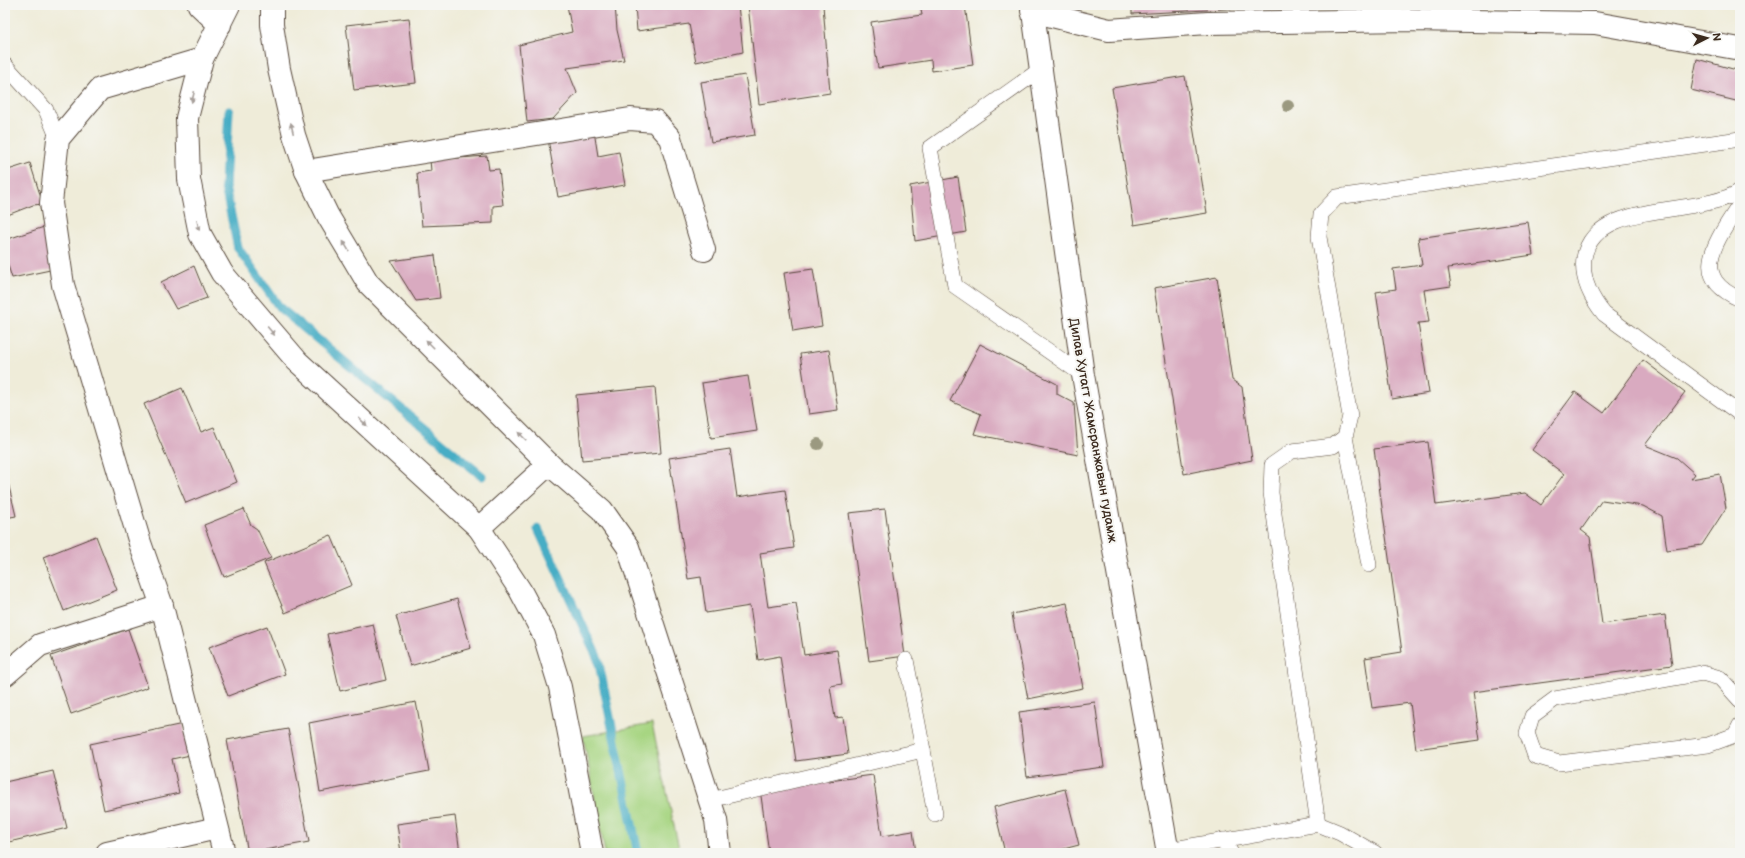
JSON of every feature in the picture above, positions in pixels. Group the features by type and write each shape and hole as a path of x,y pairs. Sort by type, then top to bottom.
{"street":[{"path":"199,5 220,25"},
{"path":"229,5 202,59 187,118 189,179 200,234 222,273 297,361 478,528 520,590 544,635 560,687 592,853"},
{"path":"272,5 272,25 279,69 294,135 306,171 328,216 368,283 549,464 602,510 628,547 710,800 716,820 720,853"},
{"path":"1032,8 1109,30 1208,22 1410,20 1595,23 1740,49"},
{"name":"Дилав Хутагт Жамсранжавын гудамж","path":"1032,8 1083,375 1168,851"},
{"path":"202,59 100,89 58,139 51,203 63,285 140,543 162,606 224,853"},
{"path":"306,171 630,119 655,121 670,138 704,250"},
{"path":"478,528 549,464"},
{"path":"5,675 40,645 162,606"},
{"path":"107,853 217,828"}],"lane":[{"path":"5,65 46,110 58,139"},
{"path":"1040,69 930,148 955,286 1083,375"},
{"path":"1369,565 1345,437 1350,416 1319,237 1321,214 1337,197 1740,139"},
{"path":"1740,191 1733,196 1714,203 1654,212 1621,219 1610,223 1602,229 1589,245 1585,254 1583,271 1587,287 1597,306 1604,314 1740,414"},
{"path":"1740,204 1715,244 1710,264 1710,273 1722,291 1740,299"},
{"path":"1318,824 1271,493 1272,465 1292,451 1333,446 1345,437"},
{"path":"906,660 935,814"},
{"path":"1740,700 1720,678 1702,673 1555,699 1532,716 1527,733 1535,756 1559,762 1708,745 1735,735 1740,725"},
{"path":"710,800 923,750"},
{"path":"1168,851 1318,824 1340,833 1375,853"},
{"path":"1224,840 1231,853"}],"green space":[{"path":"652,724 680,853 605,853 583,736"}],"building":[{"path":"567,5 615,5 617,30 624,60 567,68 577,93 553,119 527,122 519,45 572,32"},
{"path":"635,5 738,5 743,52 696,62 689,24 637,31"},
{"path":"748,5 823,5 830,93 759,104"},
{"path":"920,5 965,5 973,65 932,71 931,60 878,68 871,22 922,15"},
{"path":"1132,5 1261,5 1261,7 1132,14"},
{"path":"409,18 416,83 354,90 346,25"},
{"path":"1697,59 1740,71 1740,102 1691,90"},
{"path":"745,75 755,135 711,142 701,82"},
{"path":"1185,76 1207,213 1134,225 1112,88"},
{"path":"594,131 598,156 619,152 625,185 558,197 548,139"},
{"path":"487,156 489,170 499,169 503,205 493,206 493,223 422,226 417,173 431,171 430,160"},
{"path":"30,163 43,204 33,205 5,216 5,171"},
{"path":"958,177 966,232 915,241 910,186"},
{"path":"1528,222 1533,255 1448,268 1451,286 1424,290 1429,322 1418,323 1429,393 1392,399 1376,292 1396,289 1393,269 1422,265 1418,238"},
{"path":"44,227 55,269 12,278 5,256 5,240"},
{"path":"435,255 440,298 416,301 391,261"},
{"path":"194,266 207,298 176,309 161,282"},
{"path":"813,269 822,326 793,331 784,273"},
{"path":"1217,277 1232,380 1242,387 1252,460 1184,474 1154,288"},
{"path":"980,344 1057,384 1057,394 1074,403 1078,455 974,434 981,414 950,401"},
{"path":"829,350 838,410 809,414 800,354"},
{"path":"1643,360 1685,392 1645,445 1677,458 1695,474 1691,479 1720,474 1726,508 1702,545 1667,550 1662,516 1643,506 1602,500 1581,530 1590,537 1602,624 1665,615 1672,665 1473,692 1480,740 1416,749 1410,703 1372,708 1365,658 1402,652 1374,449 1428,442 1436,505 1525,493 1541,505 1564,474 1532,450 1575,392 1604,413"},
{"path":"748,376 757,431 711,438 702,383"},
{"path":"655,387 661,453 582,460 576,395"},
{"path":"182,388 201,432 214,427 237,482 186,503 144,404"},
{"path":"730,449 737,497 785,490 794,548 760,553 768,607 796,603 804,655 837,650 842,684 830,686 835,718 843,717 848,754 796,761 780,656 758,660 750,606 706,613 701,577 688,579 669,458"},
{"path":"5,470 16,516 5,518"},
{"path":"244,509 251,525 257,529 271,558 224,577 204,525"},
{"path":"885,509 905,656 869,661 849,513"},
{"path":"331,535 352,585 285,613 264,563"},
{"path":"96,536 117,590 64,611 43,557"},
{"path":"457,599 471,648 410,666 396,616"},
{"path":"1067,603 1083,688 1028,699 1012,614"},
{"path":"373,624 386,680 340,691 327,634"},
{"path":"267,626 285,674 228,696 209,647"},
{"path":"128,629 148,687 71,714 51,656"},
{"path":"416,702 429,771 320,792 309,723"},
{"path":"1095,702 1104,767 1027,777 1019,712"},
{"path":"183,724 190,755 172,759 179,793 104,810 90,744"},
{"path":"288,729 309,842 248,853 227,740"},
{"path":"53,771 67,828 5,843 5,782"},
{"path":"873,775 882,836 913,831 916,853 769,853 760,789 817,779 822,782"},
{"path":"1065,789 1079,845 1048,853 1005,853 994,807"},
{"path":"455,816 460,853 401,853 397,824"}],"waterway":[{"path":"229,111 225,187 238,248 280,308 482,476"},
{"path":"538,529 598,659 638,853"}]}
